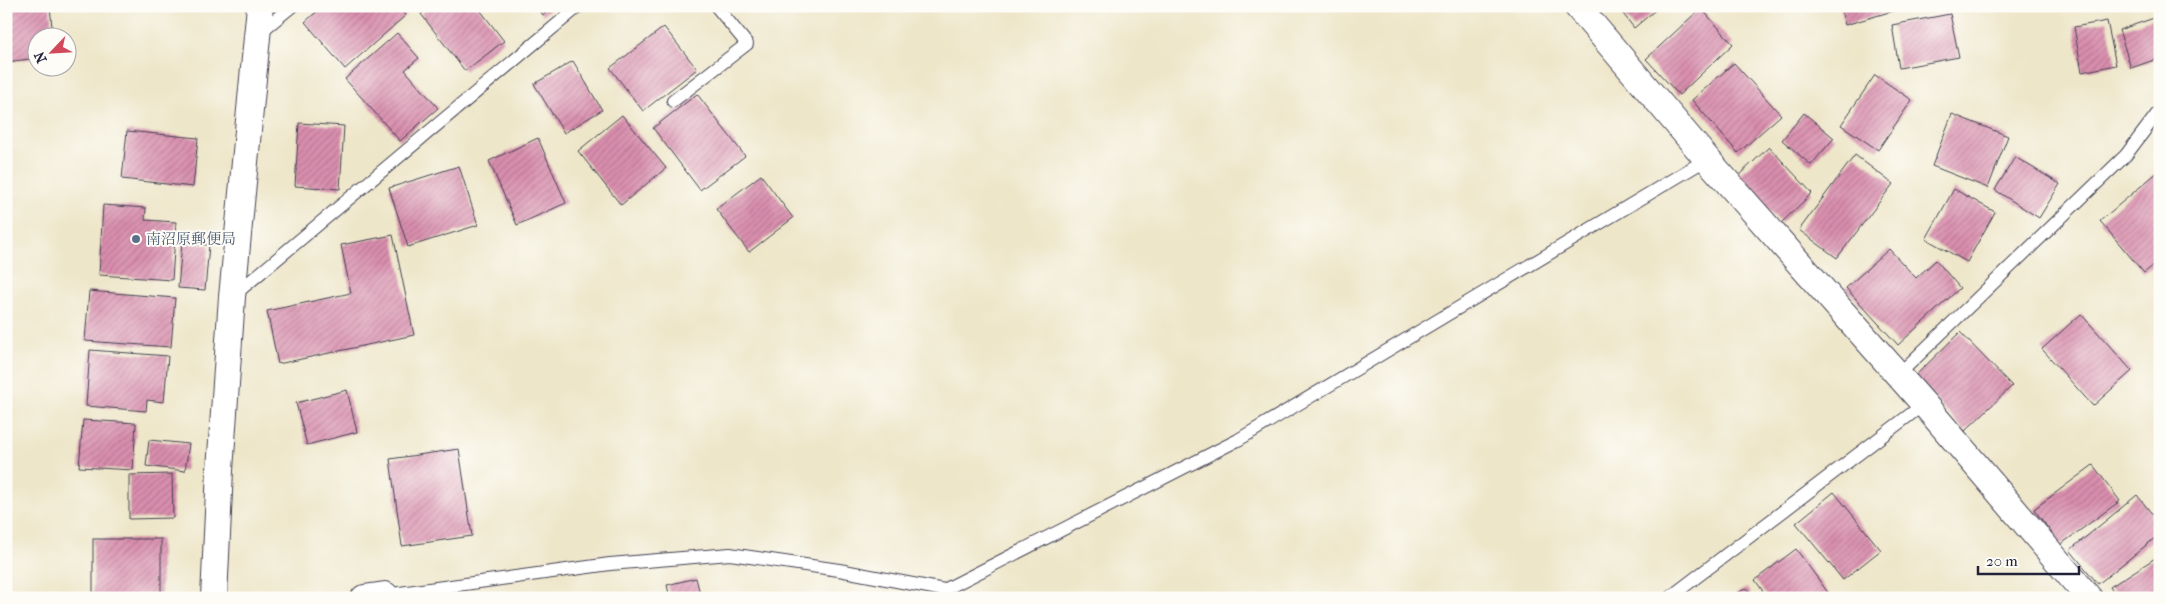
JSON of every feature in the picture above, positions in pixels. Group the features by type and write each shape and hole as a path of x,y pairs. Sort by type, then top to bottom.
{"street":[{"path":"214,598 220,470 232,297 260,6"},
{"path":"1577,6 1707,159 1924,404 2089,598"}],"lane":[{"path":"257,35 292,6"},
{"path":"232,297 579,6"},
{"path":"673,101 747,44 716,6"},
{"path":"1898,375 2126,155 2160,110"},
{"path":"378,597 610,564 730,554 839,570 944,590 1238,440 1707,159"},
{"path":"1669,598 1924,404"}],"building":[{"path":"6,6 50,6 52,28 28,28 28,59 6,62"},
{"path":"323,6 348,6 352,11 358,6 398,6 406,15 345,69 305,22"},
{"path":"430,6 477,6 504,41 465,71 421,14"},
{"path":"536,6 554,6 543,15"},
{"path":"1617,6 1660,6 1634,28"},
{"path":"1840,6 1891,6 1893,11 1845,25"},
{"path":"1701,8 1733,44 1679,95 1646,59"},
{"path":"1950,14 1959,57 1899,68 1892,25"},
{"path":"2160,16 2160,58 2131,68 2119,30"},
{"path":"2107,21 2116,65 2082,72 2074,27"},
{"path":"664,27 697,69 643,111 610,68"},
{"path":"397,33 419,58 405,70 438,108 400,141 345,79"},
{"path":"573,61 602,110 564,133 534,84"},
{"path":"1734,63 1781,115 1738,153 1692,100"},
{"path":"1875,75 1912,100 1878,150 1841,125"},
{"path":"697,94 745,156 700,190 653,128"},
{"path":"1804,113 1834,138 1811,165 1782,140"},
{"path":"1952,114 2008,136 1988,188 1932,166"},
{"path":"622,115 666,168 621,205 578,151"},
{"path":"299,123 344,126 340,189 295,186"},
{"path":"127,131 198,138 193,187 122,179"},
{"path":"538,138 566,203 517,225 489,161"},
{"path":"1769,147 1812,193 1781,223 1737,177"},
{"path":"1855,155 1893,184 1837,258 1799,230"},
{"path":"2015,157 2060,184 2039,218 1995,190"},
{"path":"459,166 478,225 408,247 389,188"},
{"path":"2160,170 2160,260 2144,273 2100,221"},
{"path":"761,175 793,218 749,252 716,209"},
{"path":"1954,189 1995,212 1967,262 1926,239"},
{"path":"103,205 146,208 145,220 176,222 172,280 99,275"},
{"path":"393,235 414,335 278,364 267,311 351,293 341,245"},
{"path":"182,243 209,245 205,290 178,288"},
{"path":"1889,249 1916,278 1936,260 1960,288 1898,345 1846,288"},
{"path":"89,291 175,298 171,347 85,341"},
{"path":"2081,314 2132,371 2093,406 2042,349"},
{"path":"1960,332 2012,386 1965,431 1914,377"},
{"path":"90,350 168,356 164,402 147,400 146,411 86,406"},
{"path":"347,390 357,432 307,445 296,403"},
{"path":"83,420 136,423 133,470 79,467"},
{"path":"149,440 189,444 185,471 146,466"},
{"path":"459,449 472,536 402,546 390,459"},
{"path":"2093,465 2120,501 2060,545 2034,509"},
{"path":"172,474 173,518 129,519 129,475"},
{"path":"1834,492 1881,550 1843,580 1796,523"},
{"path":"2137,495 2160,524 2160,534 2098,584 2070,550"},
{"path":"93,539 161,539 161,598 93,598"},
{"path":"1796,549 1832,598 1768,598 1755,580"},
{"path":"2160,555 2160,598 2117,598 2110,587"},
{"path":"696,578 701,598 670,598 667,585"},
{"path":"1747,588 1752,598 1728,598"}],"place":[{"name":"南沼原郵便局","path":"136,239"}]}
